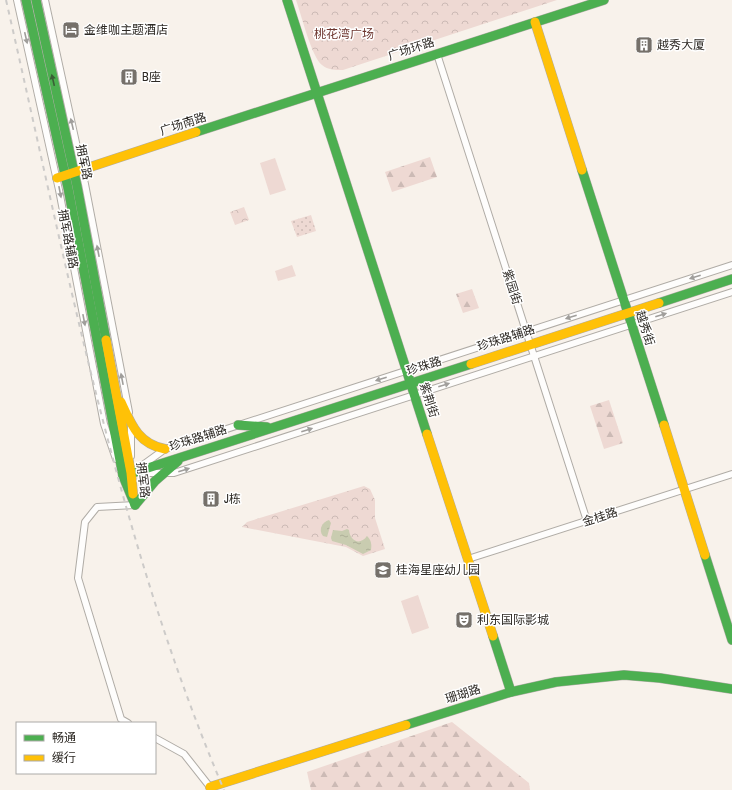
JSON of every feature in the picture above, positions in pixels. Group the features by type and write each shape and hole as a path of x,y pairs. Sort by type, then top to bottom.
{"street":[{"path":"17,0 69,174 131,423 127,475 162,472 174,473 732,292"},
{"name":"拥军路","path":"26,0 69,174 115,390 127,475"},
{"name":"拥军路","path":"36,0 127,475 135,505"},
{"path":"45,0 69,174"},
{"path":"288,0 317,92"},
{"name":"广场环路","path":"317,92 604,0"},
{"name":"越秀街","path":"535,22 732,640"},
{"name":"紫园街","path":"436,54 587,521"},
{"name":"广场南路","path":"69,174 317,92"},
{"name":"紫荆街","path":"317,92 511,692"},
{"name":"珍珠路辅路","path":"127,475 165,449 732,265"},
{"name":"珍珠路","path":"127,475 732,279"},
{"path":"115,390 131,423 145,443 156,448 165,449"},
{"path":"238,425 273,427"},
{"path":"126,722 121,719 78,578 85,522 97,506 135,505 162,472 187,455"},
{"name":"金桂路","path":"468,559 732,474"},
{"name":"珊瑚路","path":"210,788 511,692 556,682 624,675 660,678 732,689"},
{"path":"156,739 184,754 210,788"}],"green space":[{"name":"桃花湾广场","path":"296,0 557,0 343,70 334,70 322,65 314,54"},
{"path":"430,157 437,177 392,192 385,172"},
{"path":"275,158 286,190 270,195 260,163"},
{"path":"244,207 249,220 235,225 230,212"},
{"path":"311,215 316,231 297,237 291,221"},
{"path":"292,265 296,276 278,281 275,271"},
{"path":"472,289 479,308 463,313 456,294"},
{"path":"609,400 623,443 604,449 590,406"},
{"path":"364,486 370,489 375,500 375,518 385,549 363,556 346,547 242,527 247,522"},
{"path":"418,595 429,628 412,634 401,601"},
{"path":"452,722 529,783 530,790 311,790 307,772"}],"water":[{"path":"329,520 331,523 327,537 323,536 321,529 324,522"},
{"path":"347,529 349,530 351,537 356,541 361,541 367,536 371,542 371,550 363,554 346,545 332,541 331,538 333,530 342,531"}],"railway":[{"path":"6,0 74,300 124,499 153,598 186,695 224,790"}],"traffic: fast":[{"path":"26,0 68,188 123,476 135,505"},
{"path":"36,0 77,186 106,340"},
{"path":"287,0 427,434"},
{"path":"196,132 604,0"},
{"path":"582,170 664,425"},
{"path":"659,303 732,279"},
{"path":"123,476 471,364"},
{"path":"238,425 267,427"},
{"path":"135,505 155,481 178,461"},
{"path":"705,555 732,640"},
{"path":"493,636 511,692"},
{"path":"406,725 511,692 556,682 624,675 660,678 732,689"}],"traffic: slow":[{"path":"535,22 582,170"},
{"path":"57,178 196,132"},
{"path":"471,364 659,303"},
{"path":"106,340 131,473 133,494"},
{"path":"121,402 132,425 142,438 148,443 165,449"},
{"path":"664,425 705,555"},
{"path":"427,434 493,636"},
{"path":"210,787 406,725"}],"place":[{"name":"金维咖主题酒店","path":"71,30"},
{"name":"越秀大厦","path":"644,45"},
{"name":"B座","path":"129,77"},
{"name":"J栋","path":"211,499"},
{"name":"桂海星座幼儿园","path":"383,570"},
{"name":"利东国际影城","path":"464,620"}]}
